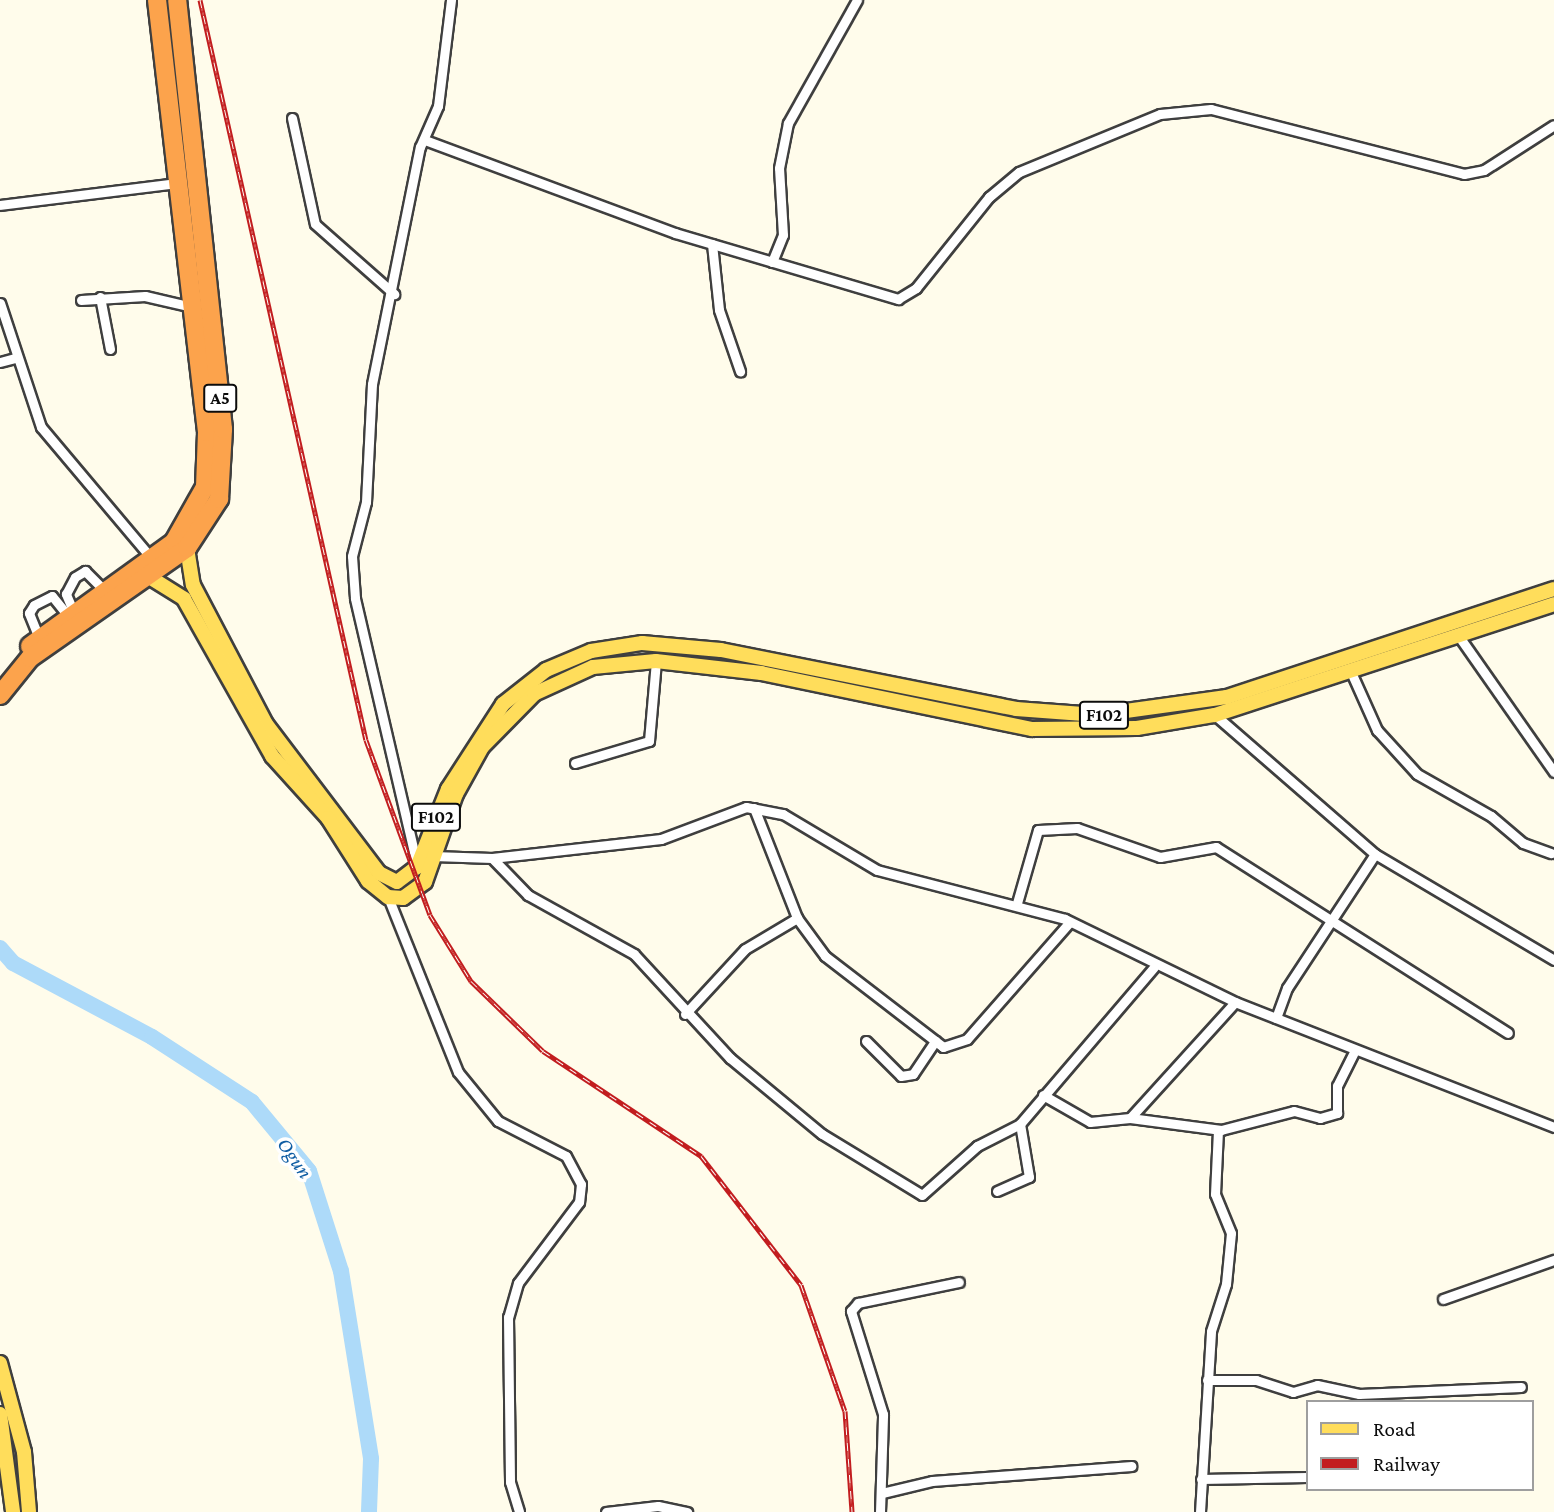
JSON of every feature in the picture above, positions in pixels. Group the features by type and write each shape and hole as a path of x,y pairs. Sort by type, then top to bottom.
{"highway":[{"name":"A5","path":"0,695 30,658 151,578 187,548 219,499 224,447 192,307 158,0"},
{"name":"A5","path":"0,675 39,638 152,559 184,532 205,488 209,375 177,0"}],"main road":[{"path":"187,548 192,584 285,753 383,878 397,882 417,867"},
{"path":"151,578 184,599 272,756 328,818 368,881 388,897"},
{"name":"F102","path":"417,867 448,789 503,704 568,659 642,643 721,650 1016,709 1097,715 1227,697 1554,589"},
{"name":"F102","path":"388,897 403,898 419,888 482,747 525,701 573,674 649,661 761,673 1032,729 1137,728 1215,715 1554,604"},
{"path":"642,643 649,661"},
{"path":"0,1363 24,1452 29,1512"},
{"path":"0,1414 13,1512"}],"street":[{"path":"417,867 352,576 366,502 372,384 394,295 408,197 438,106 452,0"},
{"path":"772,262 783,235 779,168 788,123 857,0"},
{"path":"425,140 712,244 884,297 907,295 1006,182 1049,156 1160,114 1211,109 1464,174 1484,170 1554,125"},
{"path":"292,118 315,224 394,295"},
{"path":"0,205 177,183"},
{"path":"712,244 719,310 740,371"},
{"path":"81,300 145,296 192,307"},
{"path":"100,297 110,349"},
{"path":"0,303 15,358 41,427 152,559"},
{"path":"0,362 15,358"},
{"path":"71,615 66,594 75,577 85,571 106,592"},
{"path":"39,638 29,613 34,605 51,596 71,615"},
{"path":"1458,635 1554,772"},
{"path":"575,763 649,741 649,661"},
{"path":"1351,672 1377,730 1417,774 1523,843 1551,853"},
{"path":"1215,715 1375,854 1554,960"},
{"path":"433,856 492,858 661,839 731,809 754,808 783,814 877,870 1017,903 1069,923 1154,967 1235,1002 1554,1127"},
{"path":"754,808 797,918 825,956 935,1041 955,1048 967,1039 1069,923"},
{"path":"1017,903 1038,830 1077,828 1160,858 1216,847 1330,923 1508,1033"},
{"path":"1276,1018 1287,988 1375,854"},
{"path":"492,858 528,895 634,954 685,1014 822,1134 917,1194 927,1193 946,1168 977,1146 1020,1124 1154,967"},
{"path":"388,897 458,1072 498,1121 566,1156 581,1184 579,1202 518,1283 509,1317 510,1482 518,1511"},
{"path":"685,1014 745,949 797,918"},
{"path":"1130,1118 1235,1002"},
{"path":"866,1041 907,1076 935,1041"},
{"path":"1043,1094 1082,1121 1130,1118 1218,1130 1275,1113 1320,1118 1337,1113 1337,1086 1356,1050"},
{"path":"997,1191 1029,1177 1020,1124"},
{"path":"1200,1512 1207,1380 1231,1233 1215,1194 1218,1130"},
{"path":"1443,1299 1554,1260"},
{"path":"880,1512 883,1414 851,1311 858,1303 959,1282"},
{"path":"1207,1380 1359,1394 1521,1387"},
{"path":"882,1493 942,1480 1131,1466"},
{"path":"1201,1479 1306,1477"},
{"path":"606,1512 658,1506 687,1512"}],"waterway":[{"name":"Ogun","path":"0,948 13,963 152,1037 252,1102 309,1171 341,1271 371,1459 369,1512"}],"railway":[{"path":"200,0 366,740 430,915 471,981 543,1051 701,1156 801,1285 845,1411 852,1512"}]}
